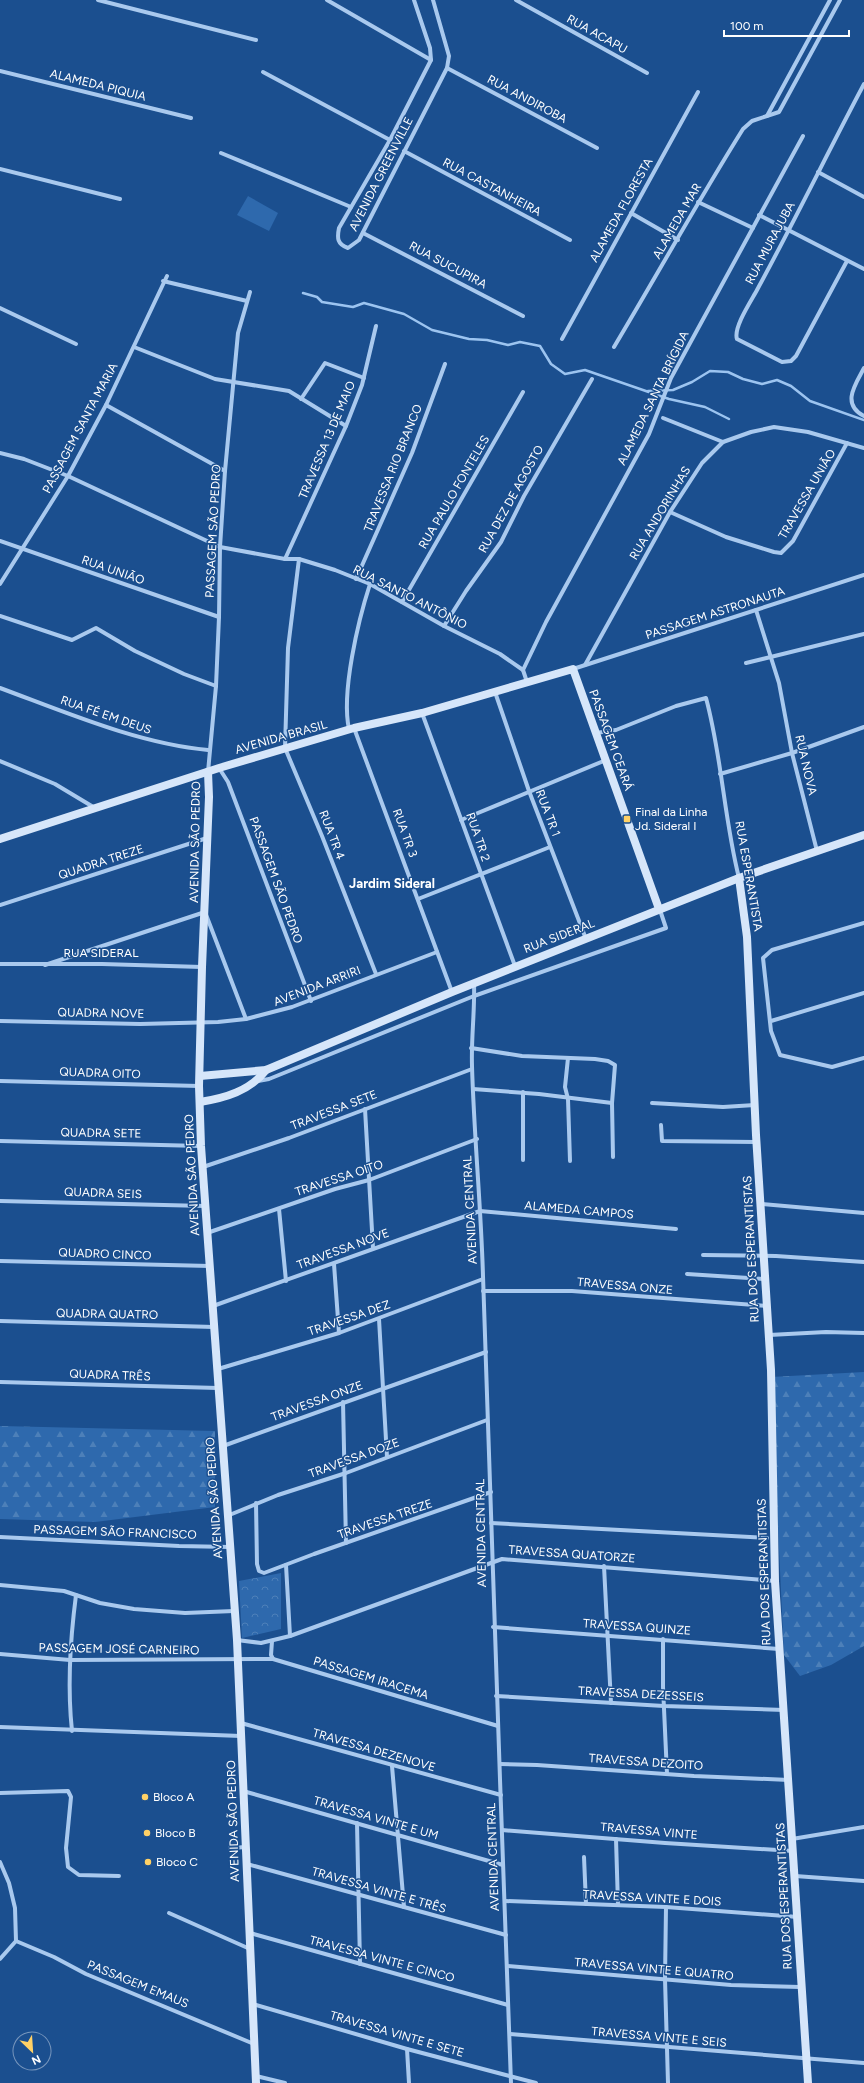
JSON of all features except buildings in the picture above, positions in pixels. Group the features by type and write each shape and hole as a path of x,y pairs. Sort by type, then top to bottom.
{"main road":[{"name":"AVENIDA BRASIL","path":"0,839 285,748 351,729 422,713 573,669"},
{"name":"PASSAGEM CEARÁ","path":"573,669 659,909"},
{"name":"AVENIDA SÃO PEDRO","path":"208,772 208,838 202,967 200,1076 201,1146 237,1640 256,2079"},
{"name":"RUA SIDERAL","path":"200,1076 266,1070 515,966 659,909 739,878 864,835"},
{"name":"RUA ESPERANTISTA","path":"739,878 747,937 752,1060"},
{"name":"RUA DOS ESPERANTISTAS","path":"752,1060 771,1377 775,1581 779,1649 785,1710 792,1839 794,1850 800,1987 808,2083"},
{"path":"200,1102 230,1095 258,1081 266,1070"}],"street":[{"path":"98,0 256,40"},
{"path":"327,0 431,60"},
{"path":"414,0 430,48 431,60"},
{"name":"AVENIDA GREENVILLE","path":"431,60 390,140 339,228 337,238 339,243 348,248 354,246 363,233 447,68 449,56 433,0"},
{"name":"RUA ACAPU","path":"516,0 647,74"},
{"path":"767,116 830,0"},
{"name":"ALAMEDA MAR","path":"614,347 678,240 698,202 743,129 752,121 779,112 840,0"},
{"name":"RUA ANDIROBA","path":"447,68 597,148"},
{"name":"ALAMEDA PIQUIA","path":"0,71 191,118"},
{"path":"263,72 390,140"},
{"name":"RUA MURAJUBA","path":"847,261 793,360 782,362 743,344 736,336 745,312 789,231 864,84"},
{"name":"ALAMEDA FLORESTA","path":"562,340 698,92"},
{"name":"ALAMEDA SANTA BRÍGIDA","path":"523,670 578,563 649,434 664,401 671,378 803,136"},
{"name":"RUA CASTANHEIRA","path":"404,151 570,240"},
{"path":"221,153 351,207"},
{"path":"0,169 120,199"},
{"path":"818,172 864,197"},
{"path":"698,202 753,228"},
{"path":"631,213 678,240"},
{"path":"759,215 864,269"},
{"name":"RUA SUCUPIRA","path":"363,233 523,316"},
{"name":"PASSAGEM SANTA MARIA","path":"0,584 68,476 106,405 163,281 167,276"},
{"path":"163,281 247,301"},
{"name":"PASSAGEM SÃO PEDRO","path":"208,772 208,750 216,686 220,616 220,547 225,470 238,333 250,292"},
{"path":"0,308 76,344"},
{"name":"TRAVESSA 13 DE MAIO","path":"285,558 346,426 364,378 376,326"},
{"path":"134,346 215,379 289,391 346,426"},
{"path":"301,398 325,363 364,378"},
{"name":"TRAVESSA RIO BRANCO","path":"356,579 412,453 445,364"},
{"path":"864,368 851,399 856,411 864,416"},
{"name":"RUA DEZ DE AGOSTO","path":"444,626 466,591 501,542 524,496 592,379"},
{"name":"RUA PAULO FONTELES","path":"402,602 523,392"},
{"path":"106,405 225,470"},
{"path":"663,418 724,442"},
{"name":"RUA ANDORINHAS","path":"585,665 670,512 702,463 724,442 751,432 774,427 808,432 864,448"},
{"name":"TRAVESSA UNIÃO","path":"670,512 726,536 781,553 793,540 847,443"},
{"name":"RUA SANTO ANTÔNIO","path":"0,453 24,459 68,476 220,547 299,559 370,584 444,626 500,654 523,670"},
{"name":"RUA UNIÃO","path":"0,541 22,550 220,616"},
{"path":"285,748 288,648 299,559"},
{"name":"PASSAGEM ASTRONAUTA","path":"573,669 864,575"},
{"path":"351,729 347,715 351,668 361,615 370,584"},
{"name":"RUA NOVA","path":"756,610 779,683 792,754 817,852"},
{"path":"0,616 72,640 96,628 135,651 184,674 216,686"},
{"path":"746,663 864,634"},
{"path":"523,670 527,682"},
{"name":"RUA FÉ EM DEUS","path":"0,688 107,726 155,741 208,750"},
{"name":"RUA TR 1","path":"495,692 529,791 586,939"},
{"name":"RUA ESPERANTISTA","path":"596,733 616,730 676,706 706,698 715,740 730,842 739,878"},
{"name":"RUA TR 2","path":"422,713 480,876 515,966"},
{"path":"720,774 792,754 864,727"},
{"name":"RUA TR 3","path":"351,729 418,900 452,992"},
{"name":"RUA TR 4","path":"285,748 322,836 376,974"},
{"path":"461,820 606,760"},
{"path":"0,761 55,784 95,808"},
{"name":"PASSAGEM SÃO PEDRO","path":"219,768 228,782 310,1001"},
{"name":"QUADRA TREZE","path":"0,905 208,838"},
{"path":"418,900 550,847"},
{"path":"258,1081 269,1079 474,996 666,928 659,909"},
{"path":"45,965 205,912"},
{"name":"AVENIDA SÃO PEDRO","path":"205,912 246,1019"},
{"path":"864,923 772,950 763,958 772,1031 780,1055 832,1067 864,1058"},
{"name":"AVENIDA ARRIRI","path":"201,1023 246,1019 275,1012 310,1001 376,974 437,952"},
{"name":"RUA SIDERAL","path":"0,964 102,964 202,967"},
{"name":"AVENIDA CENTRAL","path":"474,983 471,1048 477,1140 486,1352 487,1420 491,1492 491,1562 500,1764 511,2083"},
{"path":"771,1021 864,993"},
{"name":"QUADRA NOVE","path":"0,1021 140,1024 201,1023"},
{"path":"471,1048 522,1056 595,1059 613,1063 615,1065 612,1103 613,1157"},
{"path":"568,1058 565,1087 568,1099 570,1161"},
{"name":"TRAVESSA SETE","path":"203,1167 289,1138 472,1069"},
{"name":"QUADRA OITO","path":"0,1081 200,1086"},
{"path":"473,1089 523,1092 568,1099 612,1103"},
{"path":"523,1092 523,1160"},
{"path":"652,1103 724,1107 755,1105"},
{"path":"365,1109 373,1248"},
{"path":"661,1125 662,1141 756,1142"},
{"name":"TRAVESSA OITO","path":"208,1233 335,1189 369,1180 477,1140"},
{"name":"QUADRA SETE","path":"0,1141 201,1146"},
{"name":"QUADRA SEIS","path":"0,1201 205,1206"},
{"path":"761,1204 864,1213"},
{"path":"279,1209 286,1281"},
{"name":"ALAMEDA CAMPOS","path":"480,1211 676,1229"},
{"name":"TRAVESSA NOVE","path":"213,1306 480,1211"},
{"path":"703,1255 764,1256 864,1262"},
{"name":"QUADRO CINCO","path":"0,1261 210,1266"},
{"path":"334,1264 339,1333"},
{"path":"687,1274 766,1279"},
{"name":"TRAVESSA DEZ","path":"218,1369 339,1333 483,1279"},
{"name":"TRAVESSA ONZE","path":"483,1291 572,1291 766,1306"},
{"path":"379,1319 381,1388 387,1457"},
{"name":"QUADRA QUATRO","path":"0,1321 214,1327"},
{"path":"768,1335 826,1332 864,1333"},
{"name":"TRAVESSA ONZE","path":"223,1446 381,1388 486,1352"},
{"name":"QUADRA TRÊS","path":"0,1382 219,1388"},
{"path":"343,1402 346,1473 346,1543"},
{"name":"TRAVESSA DOZE","path":"227,1516 256,1504 346,1473 487,1420"},
{"name":"TRAVESSA TREZE","path":"256,1504 259,1571 264,1573 491,1492"},
{"path":"491,1523 767,1538"},
{"name":"PASSAGEM SÃO FRANCISCO","path":"0,1537 179,1546 230,1547"},
{"name":"TRAVESSA QUATORZE","path":"237,1640 260,1643 290,1636 502,1559 521,1559 775,1581"},
{"path":"286,1565 290,1636"},
{"path":"604,1566 611,1704"},
{"path":"0,1585 53,1590 76,1595 110,1606 160,1612 234,1611"},
{"path":"72,1731 68,1697 70,1636 76,1595"},
{"name":"TRAVESSA QUINZE","path":"494,1627 779,1649"},
{"path":"663,1639 667,1774"},
{"path":"272,1641 271,1655 273,1659"},
{"name":"PASSAGEM JOSÉ CARNEIRO","path":"0,1654 70,1660 237,1659"},
{"name":"PASSAGEM IRACEMA","path":"237,1659 273,1659 498,1726"},
{"name":"TRAVESSA DEZESSEIS","path":"496,1696 611,1704 785,1710"},
{"name":"TRAVESSA DEZENOVE","path":"241,1723 501,1795"},
{"path":"0,1727 72,1731 242,1736"},
{"name":"TRAVESSA DEZOITO","path":"500,1764 537,1764 667,1774 789,1780"},
{"path":"392,1766 404,1907"},
{"name":"TRAVESSA VINTE E UM","path":"243,1790 503,1865"},
{"path":"0,1793 66,1791 71,1794 66,1848 68,1867 79,1875 119,1876"},
{"path":"357,1823 360,1964"},
{"path":"792,1839 864,1827"},
{"name":"TRAVESSA VINTE","path":"502,1830 794,1850"},
{"path":"616,1839 618,1906"},
{"path":"230,1848 246,1847"},
{"path":"584,1857 586,1904"},
{"path":"0,1862 15,1908 16,1941 0,1959"},
{"name":"TRAVESSA VINTE E TRÊS","path":"246,1864 506,1935"},
{"path":"795,1876 864,1881"},
{"name":"TRAVESSA VINTE E DOIS","path":"505,1901 666,1907 798,1917"},
{"path":"666,1907 665,1979 668,2083"},
{"path":"169,1913 251,1949"},
{"name":"TRAVESSA VINTE E CINCO","path":"250,1933 360,1964 440,1984 508,2005"},
{"name":"PASSAGEM EMAUS","path":"16,1941 54,1957 86,1974 254,2044"},
{"name":"TRAVESSA VINTE E QUATRO","path":"507,1966 731,1985 800,1987"},
{"name":"TRAVESSA VINTE E SETE","path":"253,2004 407,2049 536,2083"},
{"name":"TRAVESSA VINTE E SEIS","path":"510,2034 864,2063"},
{"path":"407,2049 409,2083"},
{"path":"256,2079 285,2083"}],"green space":[{"path":"248,196 278,213 269,231 237,215"},
{"path":"864,1372 864,1646 831,1665 800,1676 784,1655 771,1377"},
{"path":"0,1426 215,1431 215,1507 95,1522 0,1519"},
{"path":"281,1573 281,1629 242,1638 239,1581"}],"waterway":[{"path":"303,293 317,297 322,302 353,307 364,303 404,314 432,330 469,339 487,340 508,345 520,342 540,346 551,364 565,374 585,370 669,399 705,407 729,419"},
{"path":"648,391 673,390 692,382 710,371 728,372 743,379 762,384 777,380 791,386 810,401 864,420"}],"place":[{"name":"Final da Linha Jd. Sideral I","path":"627,819"},
{"name":"Bloco A","path":"145,1797"},
{"name":"Bloco B","path":"147,1833"},
{"name":"Bloco C","path":"148,1862"}],"district":[{"name":"Jardim Sideral","path":"392,883"}]}
